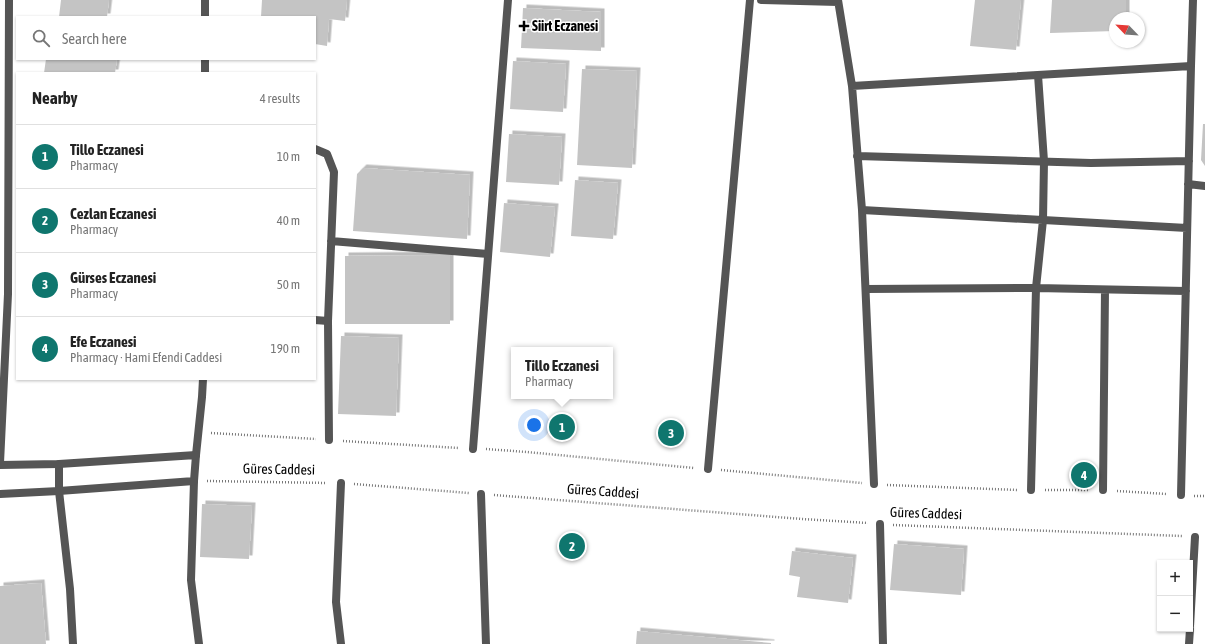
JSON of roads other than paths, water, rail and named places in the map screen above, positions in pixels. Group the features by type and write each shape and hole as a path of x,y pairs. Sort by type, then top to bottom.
{"street":[{"path":"9,0 8,294 0,464 58,464 196,455"},
{"path":"205,0 205,16"},
{"path":"473,448 508,0"},
{"path":"708,469 750,0"},
{"path":"761,0 838,1 852,86 858,156 866,289 874,484"},
{"path":"1181,495 1191,66 1194,0"},
{"path":"205,60 205,72"},
{"path":"852,86 1191,66"},
{"path":"1031,490 1036,288 1043,220 1044,161 1038,75"},
{"path":"316,149 327,154 334,172 328,321 329,440"},
{"path":"858,156 1091,163 1189,161"},
{"path":"1188,184 1205,186"},
{"path":"862,210 1187,228"},
{"path":"331,241 488,254"},
{"path":"866,289 1036,288 1186,291"},
{"path":"1103,490 1105,290"},
{"path":"316,320 328,321"},
{"path":"199,644 191,580 194,481 203,380"},
{"path":"58,464 59,491 70,589 73,644"},
{"path":"0,494 194,481"},
{"path":"341,483 336,602 341,644"},
{"path":"481,494 486,644"},
{"path":"880,524 883,644"},
{"path":"1191,596 1194,537"},
{"path":"1189,644 1190,632"}],"place":[{"name":"Siirt Eczanesi","path":"524,26"},
{"name":"Tillo Eczanesi","path":"562,427"},
{"name":"Gürses Eczanesi","path":"671,433"},
{"name":"Efe Eczanesi","path":"1084,475"},
{"name":"Cezlan Eczanesi","path":"572,546"}]}
